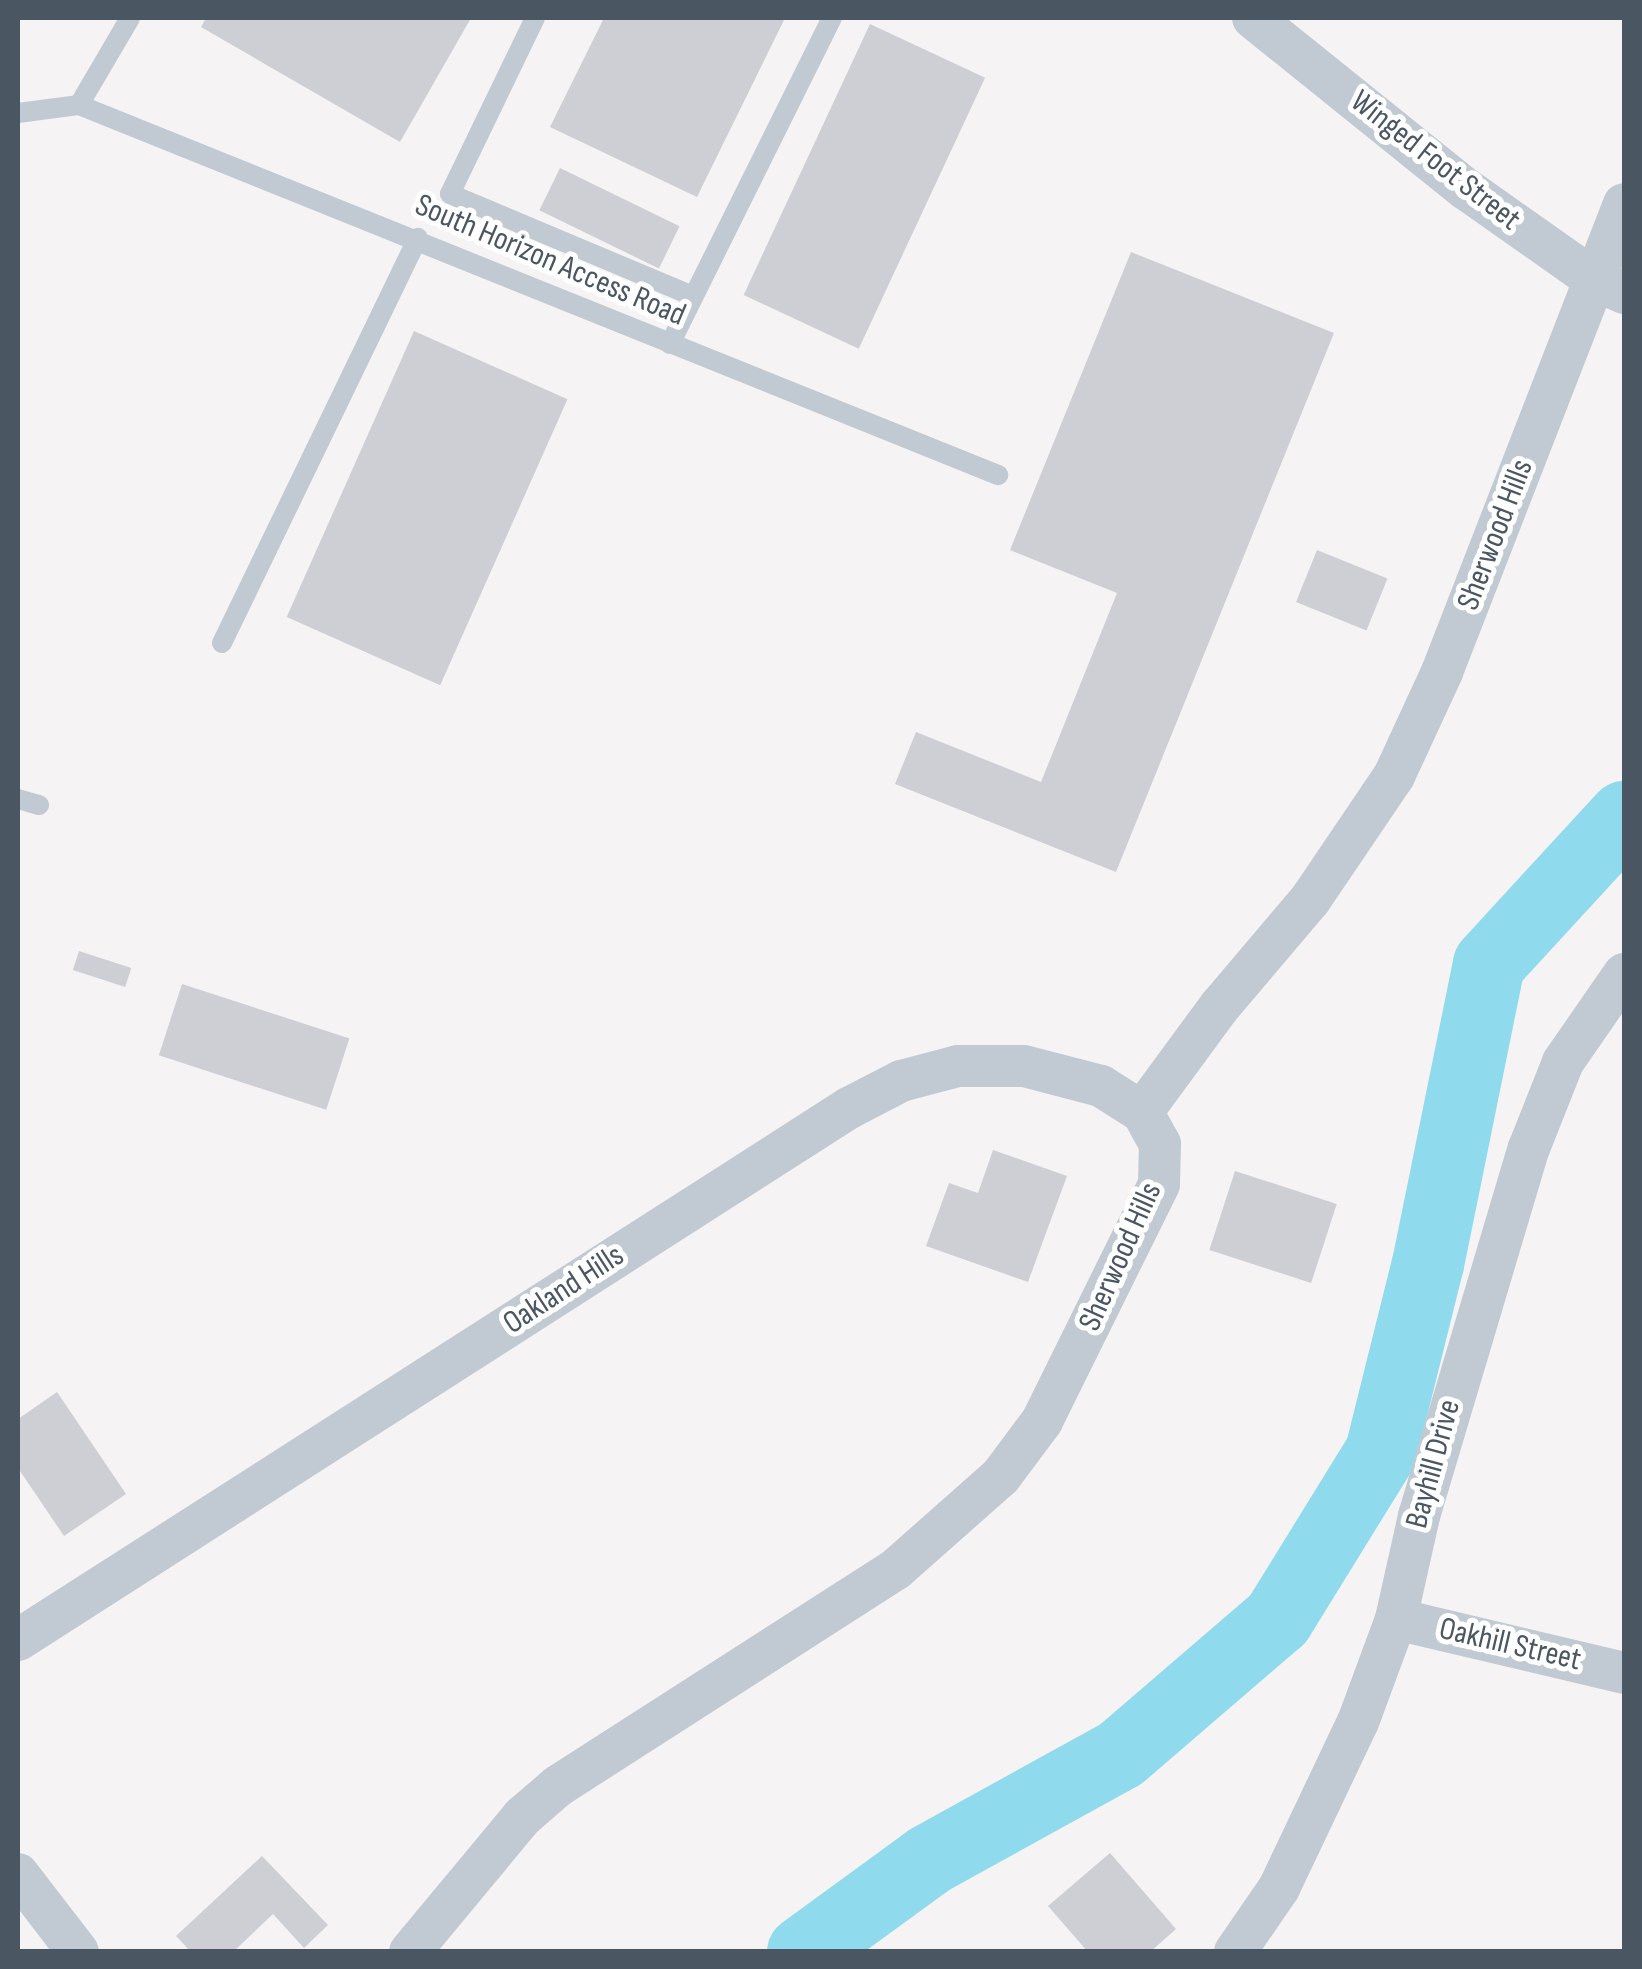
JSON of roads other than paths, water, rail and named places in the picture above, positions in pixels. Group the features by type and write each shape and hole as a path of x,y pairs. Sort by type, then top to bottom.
{"street":[{"name":"Winged Foot Street","path":"1253,18 1466,189 1610,287"},
{"name":"Sherwood Hills","path":"410,1952 522,1816 558,1786 896,1568 1001,1476 1042,1421 1159,1184 1160,1144 1142,1112 1220,1006 1310,900 1394,776 1610,287 1624,204"},
{"name":"Bayhill Drive","path":"1235,1952 1279,1888 1358,1722 1396,1619 1418,1516 1529,1148 1563,1062 1624,974"},
{"name":"Oakland Hills","path":"18,1640 849,1108 901,1081 958,1066 1024,1066 1101,1086 1142,1112"},
{"name":"Oakhill Street","path":"1396,1619 1624,1673"},
{"path":"18,1874 78,1952"}],"lane":[{"path":"79,105 130,18"},
{"path":"535,18 450,194 693,296"},
{"path":"670,344 832,18"},
{"name":"South Horizon Access Road","path":"18,113 79,105 418,238 998,475"},
{"path":"222,643 418,238"},
{"path":"18,799 39,805"}],"waterway":[{"path":"803,1952 929,1860 1121,1754 1278,1619 1381,1452 1428,1264 1489,964 1624,817"}]}
